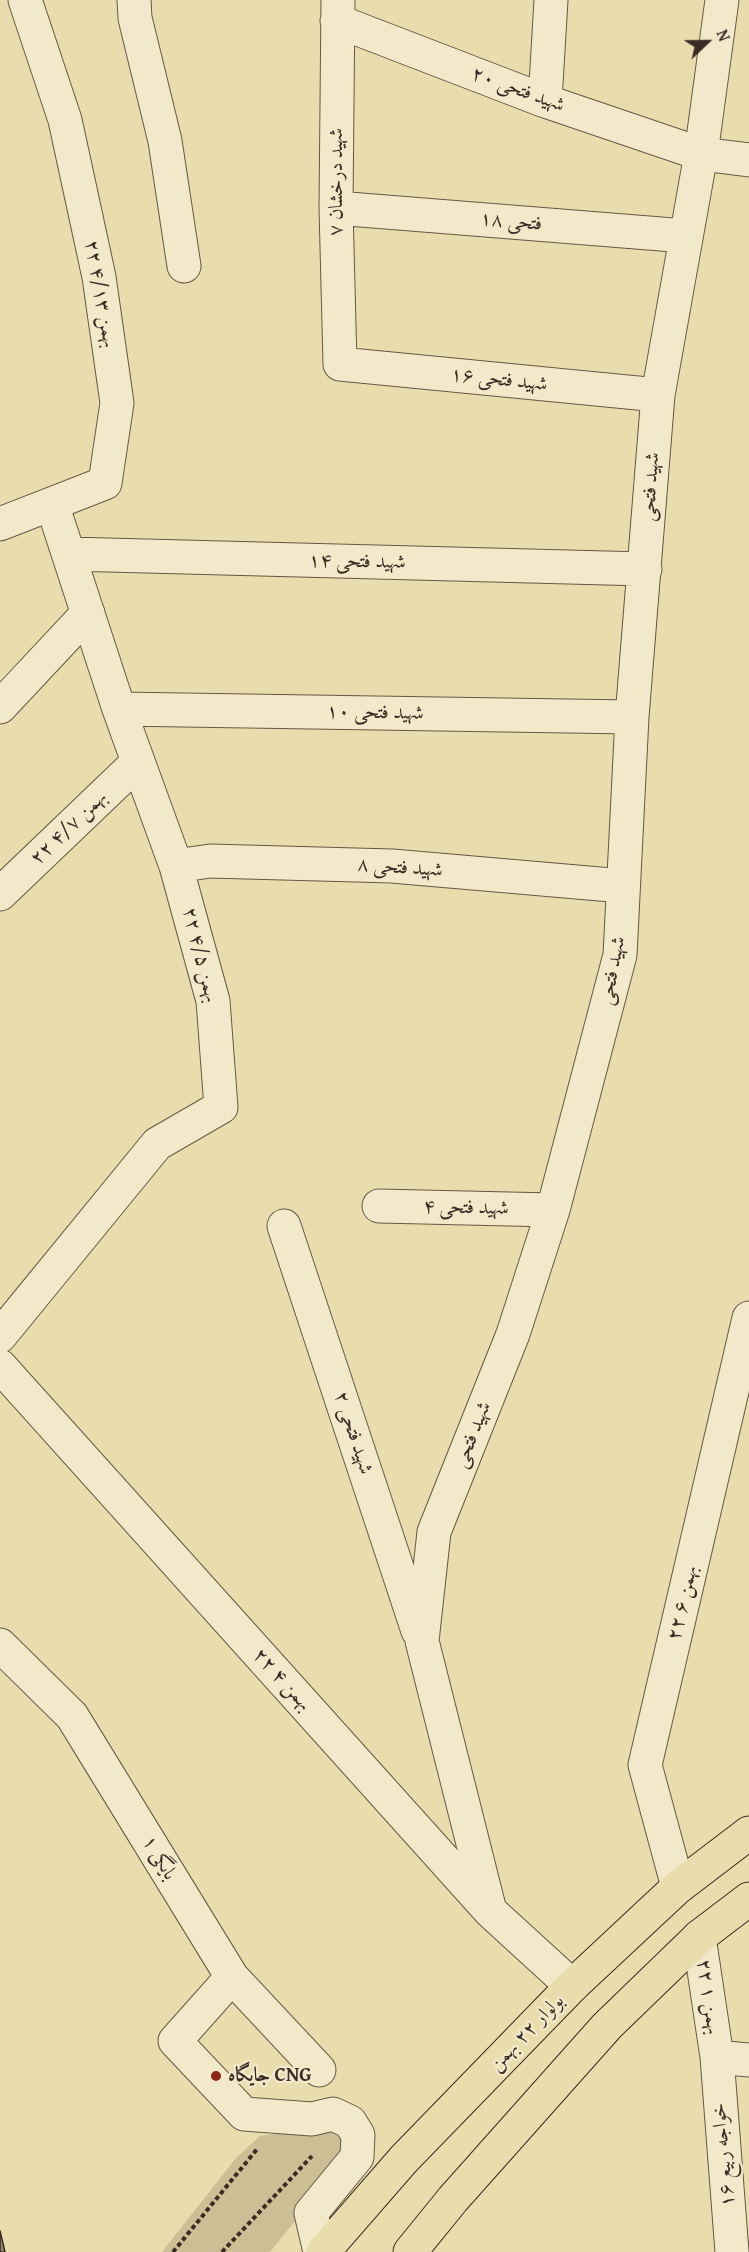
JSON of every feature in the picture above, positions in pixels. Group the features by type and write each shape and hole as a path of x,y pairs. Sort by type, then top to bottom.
{"main road":[{"name":"بولوار ۲۲ بهمن","path":"322,2252 404,2159 572,1986 678,1887 749,1833"},
{"path":"410,2252 453,2199 607,2026 699,1937 749,1899"}],"street":[{"name":"۲۲ بهمن ۴/۱۳","path":"0,524 105,483 117,403 99,277 68,131 25,0"},
{"path":"134,0 135,18 165,141 184,266"},
{"path":"545,101 552,0"},
{"name":"شهید فتحی","path":"490,1911 422,1641 434,1532 513,1334 553,1210 620,955 632,717 658,395 701,154 722,0"},
{"name":"شهید فتحی ۲۰","path":"337,11 545,101 701,154 749,160"},
{"name":"شهید درخشان ۷","path":"337,11 336,208 340,364"},
{"name":"فتحی ۱۸","path":"336,208 686,236"},
{"name":"شهید فتحی ۱۶","path":"340,364 658,395"},
{"name":"۲۲ بهمن ۴/۵","path":"0,1336 157,1144 220,1107 213,1001 176,866 118,709 52,504"},
{"name":"شهید فتحی ۱۴","path":"69,554 645,569"},
{"path":"0,707 88,613"},
{"name":"شهید فتحی ۱۰","path":"118,709 632,717"},
{"name":"۲۲ بهمن ۴/۷","path":"0,894 138,762"},
{"name":"شهید فتحی ۸","path":"176,866 210,861 392,866 623,886"},
{"name":"شهید فتحی ۴","path":"379,1206 553,1210"},
{"name":"شهید فتحی ۲","path":"284,1226 422,1641"},
{"name":"۲۲ بهمن ۶","path":"678,1887 645,1765 749,1318"},
{"name":"۲۲ بهمن ۴","path":"0,1366 490,1911 572,1986"},
{"name":"بایگی ۱","path":"0,1645 72,1716 232,1977 319,2070"},
{"name":"۲۲ بهمن ١","path":"699,1937 717,2057"},
{"path":"232,1977 175,2041 244,2114 312,2119 333,2114 350,2122 358,2134 357,2157 311,2213 322,2252"},
{"path":"717,2057 749,2060"},
{"name":"خواجه ربیع ۱۶","path":"717,2057 732,2252"}],"path":[{"path":"173,2252 282,2118"},
{"path":"222,2252 295,2171 350,2122"}],"shaded area":[{"path":"340,2125 352,2151 270,2252 162,2252 236,2158 260,2136"}],"building":[{"path":"0,2231 5,2252 0,2252"}],"place":[{"name":"جایگاه CNG","path":"216,2076"}]}
